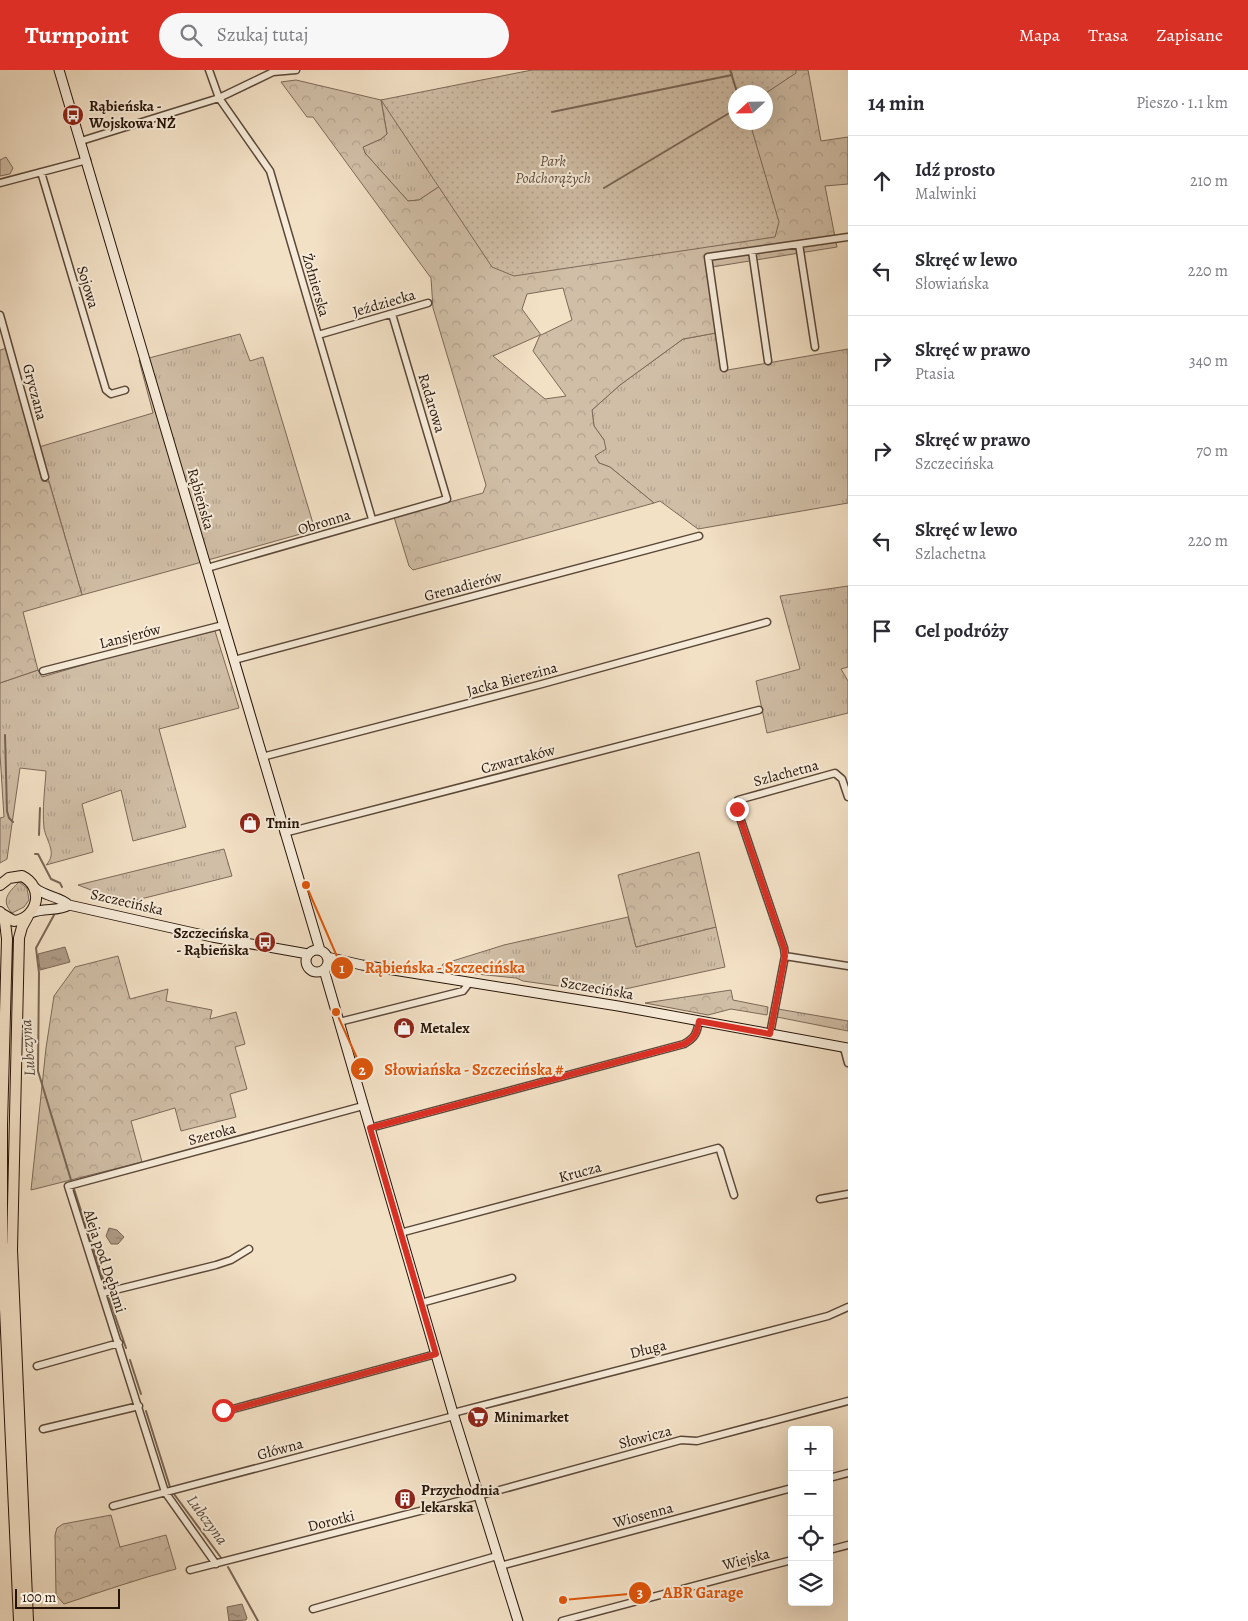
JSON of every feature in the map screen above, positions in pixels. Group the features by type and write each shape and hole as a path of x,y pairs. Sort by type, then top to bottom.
{"main road":[{"path":"1,884 19,875 30,881 35,888 36,898 30,915 22,927 19,938 12,1231 15,1351 28,1621"},
{"path":"1,913 14,921 30,915"},
{"path":"1,913 7,939 2,1125 2,1242 19,1621"}],"street":[{"name":"Rąbieńska","path":"60,70 314,937 312,954"},
{"name":"Żołnierska","path":"209,70 219,98 270,171 372,519"},
{"path":"81,141 219,98 273,72 296,70"},
{"path":"0,183 87,160"},
{"name":"Sojowa","path":"41,172 106,390 111,394 125,390"},
{"path":"724,368 708,257 848,237"},
{"path":"799,244 815,347"},
{"path":"752,251 768,361"},
{"name":"Jeździecka","path":"318,335 428,303"},
{"name":"Radarowa","path":"392,314 447,499"},
{"name":"Gryczana","path":"0,315 45,477"},
{"name":"Obronna","path":"207,568 372,519 447,499"},
{"name":"Grenadierów","path":"234,660 699,536"},
{"name":"Jacka Bierezina","path":"262,757 552,682 767,622"},
{"name":"Lansjerów","path":"43,671 224,625"},
{"name":"Czwartaków","path":"284,833 759,710"},
{"name":"Szlachetna","path":"770,1034 785,956 783,944 737,809 738,800 834,773 842,779 848,796"},
{"name":"Szczecińska","path":"35,888 45,895 64,900 69,905 297,953 312,954"},
{"name":"Szczecińska","path":"30,915 43,909 63,909 69,905"},
{"path":"312,954 309,970 325,968"},
{"path":"312,954 325,968 363,1106 453,1414 518,1621"},
{"path":"785,956 848,966"},
{"name":"Szczecińska","path":"325,968 340,961 699,1021 846,1048"},
{"path":"339,1022 462,991 470,982"},
{"path":"370,1128 684,1044 692,1040 697,1033 699,1021"},
{"path":"846,1048 848,1063"},
{"name":"Szeroka","path":"68,1186 363,1106"},
{"name":"Krucza","path":"400,1233 718,1148 734,1195"},
{"name":"Aleja pod Dębami","path":"68,1186 165,1492 216,1564"},
{"path":"820,1199 848,1194"},
{"path":"103,1293 216,1265 231,1260 249,1249"},
{"path":"421,1303 512,1278"},
{"name":"Długa","path":"453,1414 828,1316 848,1307"},
{"path":"37,1366 119,1343"},
{"path":"223,1410 233,1409 436,1354"},
{"name":"Słowicza","path":"478,1496 681,1440 698,1442 848,1401"},
{"path":"42,1429 139,1406"},
{"name":"Główna","path":"113,1506 453,1414"},
{"path":"833,1477 848,1473"},
{"name":"Wiosenna","path":"500,1566 788,1489"},
{"name":"Dorotki","path":"190,1570 478,1496"},
{"path":"833,1549 848,1545"},
{"path":"313,1609 497,1556"},
{"name":"Wiejska","path":"562,1621 788,1561"}],"green space":[{"name":"Park Podchorążych","path":"532,70 796,70 796,73 773,88 773,85 728,85 728,130 752,130 779,222 775,237 514,276 492,267 381,100"},
{"path":"541,70 808,70 821,141 848,137 848,184 825,186 837,247 706,268 716,333 683,339 620,385 592,410 594,426 604,440 606,449 595,456 599,463 610,467 654,503 413,570 409,566 394,517 483,493 486,485 433,308 431,278 313,117 307,117 281,82 296,80 381,100 387,134 381,139 363,147 365,153 408,201 419,200 443,184","holes":["563,288 572,320 541,335 522,309 527,294","540,335 533,351 566,396 545,399 493,356"]},
{"path":"381,100 383,100 443,184 419,200 408,201 365,153 363,147 381,139 387,134"},
{"path":"6,157 13,168 10,174 0,176 0,160"},
{"path":"716,333 722,371 848,349 848,503 698,529 660,501 654,503 610,467 599,463 595,456 604,440 594,426 592,410 620,385 683,339"},
{"path":"240,334 250,361 263,357 315,530 208,560 149,358"},
{"path":"7,348 42,481 49,482 82,595 23,612 38,670 0,683 0,350"},
{"path":"143,359 202,562 82,595 39,447 153,413 139,360"},
{"path":"848,586 848,667 841,669 848,681 848,713 767,733 756,681 800,669 780,596"},
{"path":"215,631 239,708 159,729 186,827 133,841 121,790 82,804 93,852 46,865 51,856 51,851 43,821 46,771 20,768 7,859 0,863 0,818 4,817 0,754 0,683 38,670 42,677 137,649"},
{"path":"224,849 232,876 125,903 78,885"},
{"path":"699,852 716,927 636,947 618,875"},
{"path":"19,882 27,888 29,900 24,907 12,913 8,908 6,900 9,893"},
{"path":"628,917 636,947 716,927 725,967 607,993 523,981 516,978 446,971 441,968 443,964 504,945"},
{"path":"118,956 130,999 168,989 166,1001 212,1010 210,1019 236,1012 245,1044 235,1047 247,1089 230,1094 236,1117 181,1131 175,1108 131,1121 142,1162 31,1190 46,1048 54,996 75,967"},
{"path":"731,990 733,1000 768,1007 767,1015 731,1009 708,1015 645,1003"},
{"path":"778,1009 848,1021 848,1031 777,1017"},
{"path":"111,1515 120,1547 166,1535 176,1569 64,1604 56,1595 55,1535 57,1528 63,1524"}],"water":[{"path":"65,947 70,962 40,970 38,954"},
{"path":"109,1228 117,1230 124,1237 118,1244 111,1244 106,1236"},
{"path":"242,1604 246,1620 229,1621 227,1607"}],"waterway":[{"path":"552,112 732,75 730,70"},
{"path":"732,76 735,85"},
{"path":"604,188 728,114"},
{"name":"Lubczyna","path":"5,735 7,811 9,818 13,822"},
{"path":"39,835 40,808"},
{"name":"Lubczyna","path":"35,854 38,854 51,879 60,883 62,887"},
{"name":"Lubczyna","path":"54,915 36,948 39,973 38,1071 71,1180"},
{"name":"Lubczyna","path":"74,1189 106,1288"},
{"name":"Lubczyna","path":"109,1298 126,1348"},
{"name":"Lubczyna","path":"130,1360 141,1394"},
{"name":"Lubczyna","path":"146,1411 170,1487"},
{"name":"Lubczyna","path":"174,1494 222,1559"},
{"name":"Lubczyna","path":"228,1567 258,1621"}],"place":[{"name":"Rąbieńska - Wojskowa NŻ","path":"73,115"},
{"name":"Tmin","path":"250,823"},
{"name":"Rąbieńska - Szczecińska","path":"306,885"},
{"name":"Szczecińska - Rąbieńska","path":"265,942"},
{"name":"Słowiańska - Szczecińska #","path":"336,1012"},
{"name":"Metalex","path":"404,1028"},
{"name":"Minimarket","path":"478,1417"},
{"name":"Przychodnia lekarska","path":"405,1499"},
{"name":"ABR Garage","path":"563,1600"}],"route":[{"path":"223,1410 233,1409 436,1354 370,1128 684,1044 692,1040 697,1033 699,1021 770,1034 785,956 784,948 737,809"}]}
